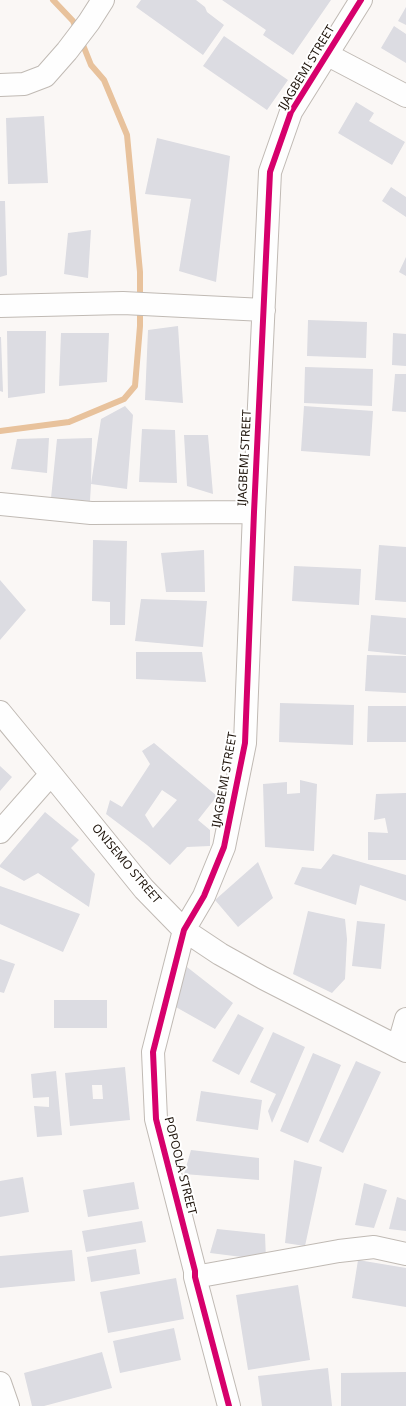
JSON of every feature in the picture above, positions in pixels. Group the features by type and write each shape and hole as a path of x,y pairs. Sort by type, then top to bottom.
{"street":[{"path":"0,85 24,84 45,76 67,51 89,22 103,0"},
{"name":"IJAGBEMI STREET","path":"184,930 204,896 224,847 245,743 270,172 291,112 361,0"},
{"path":"328,55 406,96"},
{"path":"0,306 123,303 264,310"},
{"path":"0,504 91,513 254,512"},
{"name":"ONISEMO STREET","path":"0,712 144,889 184,930 220,954 402,1049"},
{"path":"0,832 51,774"},
{"name":"POPOOLA STREET","path":"184,930 153,1052 156,1119 229,1406"},
{"path":"402,1049 406,1019"},
{"path":"195,1277 339,1251 374,1247 406,1254"},
{"path":"0,1383 8,1406"}],"building":[{"path":"141,0 196,0 205,7 207,12 224,25 203,55 136,7"},
{"path":"222,0 331,0 293,55 263,35 266,30"},
{"path":"406,7 406,25 398,21"},
{"path":"394,26 406,34 406,63 381,48"},
{"path":"224,36 288,80 267,110 203,66"},
{"path":"356,102 374,113 369,121 405,142 392,165 338,133"},
{"path":"44,116 48,183 8,184 6,118"},
{"path":"157,138 230,156 216,282 179,271 191,199 145,194"},
{"path":"391,187 406,197 406,217 382,201"},
{"path":"0,201 5,201 7,275 0,277"},
{"path":"91,230 88,278 64,274 68,233"},
{"path":"406,257 406,276 399,272"},
{"path":"308,320 367,322 366,358 307,356"},
{"path":"178,326 183,403 145,400 148,330"},
{"path":"7,331 46,331 45,393 8,398"},
{"path":"61,333 109,333 107,382 59,386"},
{"path":"393,333 406,334 406,366 392,365"},
{"path":"1,337 3,392 0,391"},
{"path":"305,367 373,369 372,406 304,403"},
{"path":"395,374 406,374 406,412 392,411"},
{"path":"125,406 133,415 127,489 91,484 101,419"},
{"path":"304,406 373,411 370,456 301,451"},
{"path":"142,429 175,430 177,483 139,482"},
{"path":"184,435 208,435 213,494 187,486"},
{"path":"49,438 47,473 11,469 17,439"},
{"path":"92,438 90,501 51,498 57,439"},
{"path":"93,540 127,541 125,625 110,625 110,602 92,601"},
{"path":"379,545 406,547 406,602 375,600"},
{"path":"204,550 205,592 166,592 161,553"},
{"path":"294,566 361,569 359,605 292,601"},
{"path":"0,580 26,610 0,640"},
{"path":"141,599 207,601 203,647 135,641"},
{"path":"371,615 406,618 406,655 368,651"},
{"path":"136,652 202,652 206,682 136,679"},
{"path":"367,655 406,656 406,693 365,691"},
{"path":"280,703 354,705 353,745 279,742"},
{"path":"368,706 406,706 406,742 367,742"},
{"path":"154,743 217,796 198,820 210,830 210,846 187,847 170,865 147,845 106,814 110,800 122,807 150,764 142,751","holes":["162,790 177,800 153,828 145,815"]},
{"path":"0,766 12,777 0,791"},
{"path":"300,780 317,784 314,851 265,847 263,784 287,782 287,794 300,793"},
{"path":"406,793 406,860 368,860 368,832 388,833 385,818 374,820 376,794"},
{"path":"45,812 79,840 71,848 95,874 89,907 38,873 24,881 0,867 0,865"},
{"path":"333,854 406,875 406,901 360,885 356,905 294,884 302,867 321,869"},
{"path":"258,862 273,898 238,927 215,900"},
{"path":"0,886 80,914 63,952 0,924"},
{"path":"308,911 345,919 347,939 345,979 332,993 293,974"},
{"path":"357,921 385,924 381,969 352,966"},
{"path":"0,959 15,964 4,993 0,992"},
{"path":"187,967 233,1003 215,1029 174,1006"},
{"path":"54,1000 107,1000 107,1028 54,1028"},
{"path":"238,1014 264,1028 239,1075 212,1061"},
{"path":"273,1032 305,1047 272,1123 268,1111 276,1094 250,1082"},
{"path":"313,1053 341,1065 308,1143 280,1131"},
{"path":"356,1061 381,1072 343,1153 319,1141"},
{"path":"125,1067 130,1120 70,1126 65,1073","holes":["92,1085 102,1085 103,1099 93,1099"]},
{"path":"56,1071 62,1135 37,1137 34,1106 49,1107 49,1097 33,1098 31,1074"},
{"path":"201,1091 262,1100 258,1130 196,1121"},
{"path":"191,1150 259,1158 259,1180 184,1174"},
{"path":"294,1160 322,1167 305,1246 285,1243"},
{"path":"23,1177 29,1212 0,1217 0,1181"},
{"path":"134,1182 139,1209 88,1217 83,1190"},
{"path":"364,1183 387,1190 374,1228 355,1225"},
{"path":"397,1197 406,1200 406,1231 389,1229"},
{"path":"142,1221 146,1242 86,1252 82,1231"},
{"path":"217,1229 265,1234 266,1260 210,1253"},
{"path":"136,1249 140,1274 91,1282 87,1257"},
{"path":"72,1250 75,1281 0,1288 0,1256"},
{"path":"358,1260 406,1268 406,1307 352,1298"},
{"path":"176,1278 184,1319 108,1333 100,1292"},
{"path":"298,1285 310,1360 248,1370 236,1295"},
{"path":"174,1328 181,1360 120,1373 113,1341"},
{"path":"102,1352 112,1388 44,1406 32,1406 24,1373"},
{"path":"328,1368 332,1406 262,1406 258,1376"},
{"path":"406,1372 406,1406 341,1406 341,1373"}],"waterway":[{"path":"53,0 73,21 77,30"},
{"path":"0,431 69,422 124,399 135,386 140,326 140,272 127,135 104,80 91,65 81,40"}],"cycle path":[{"path":"229,1406 156,1119 153,1052 184,930 204,896 224,847 245,743 270,172 291,112 361,0"}]}
